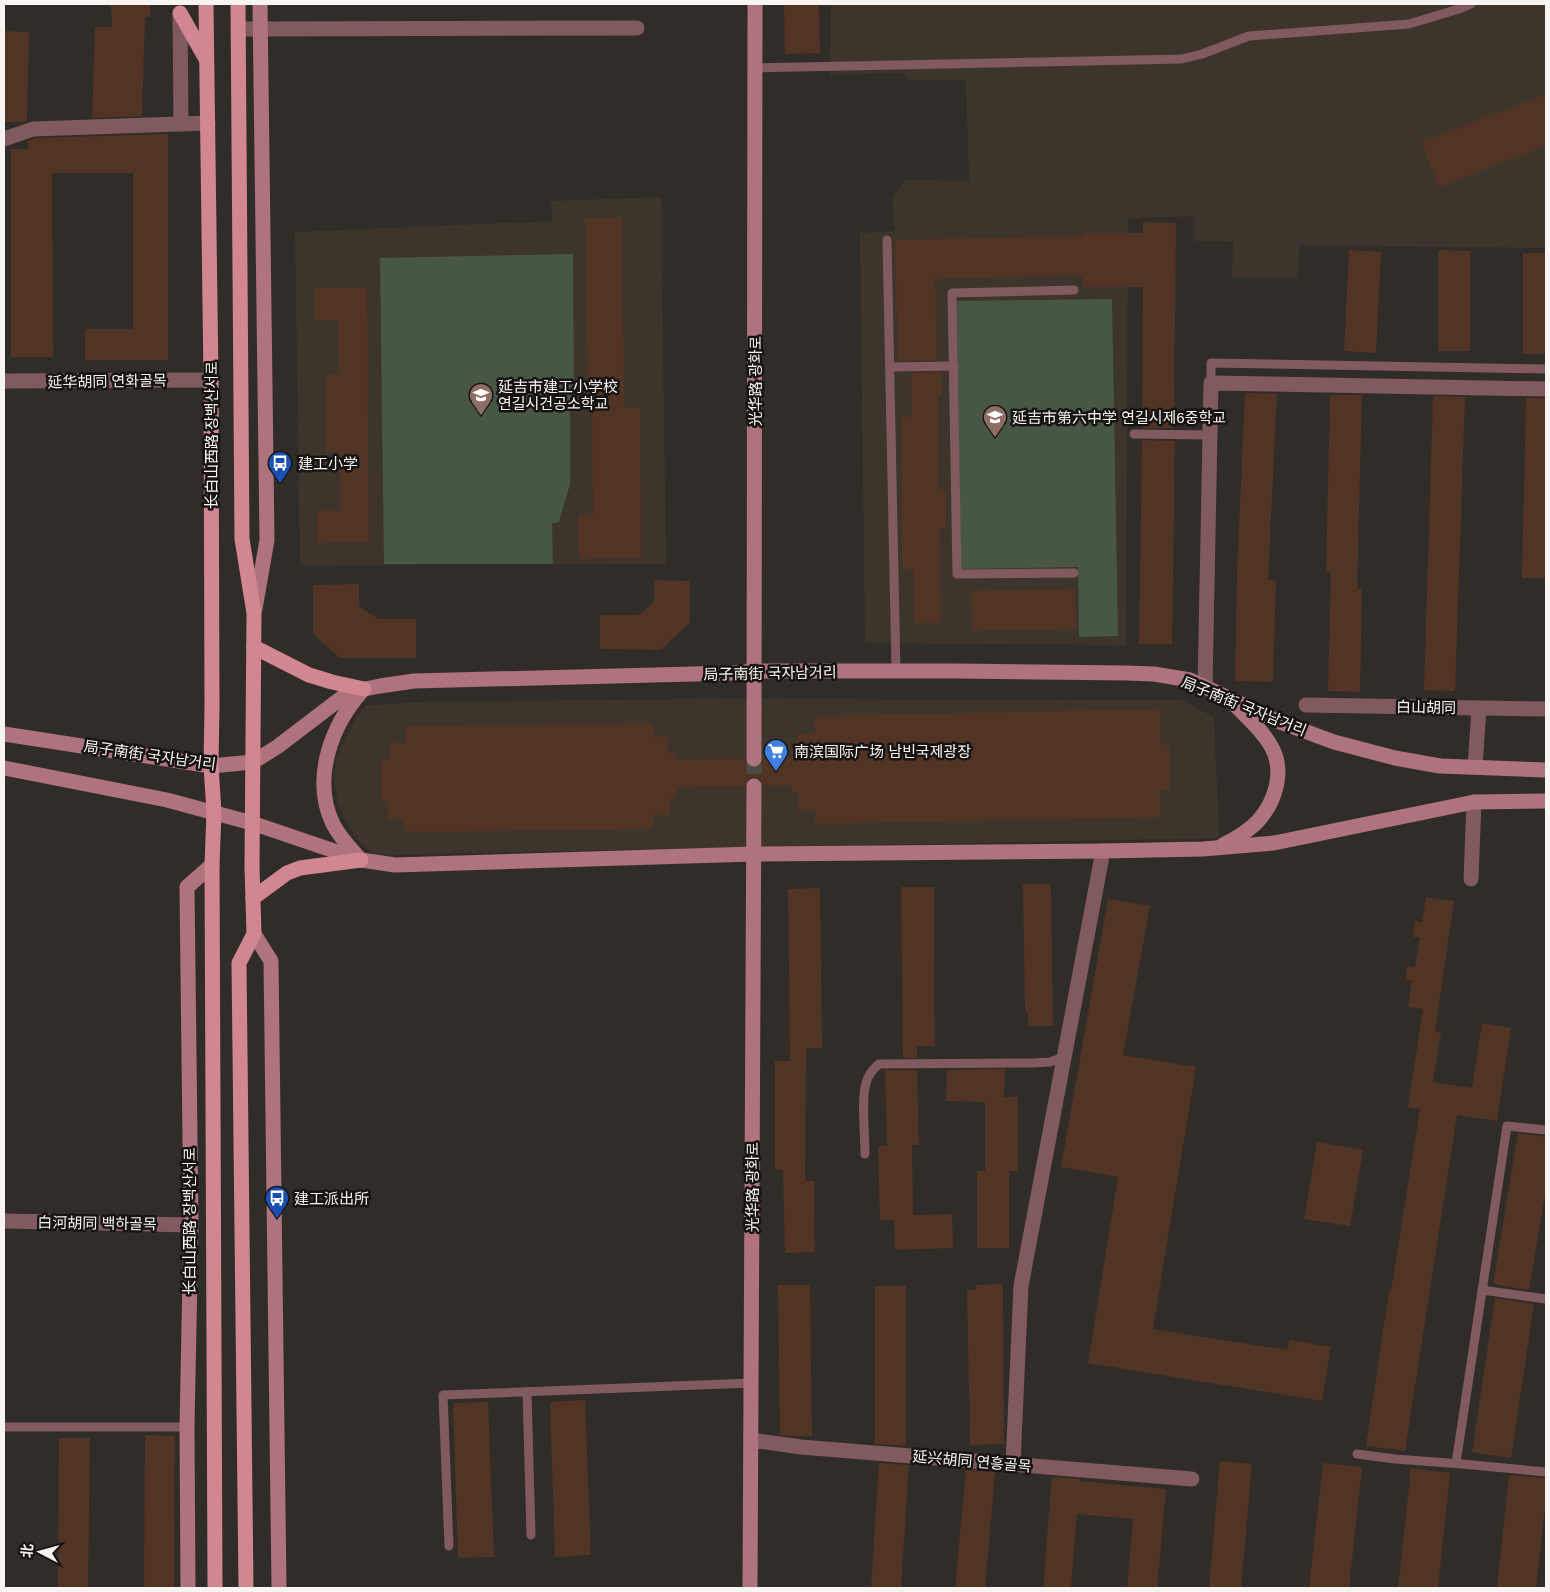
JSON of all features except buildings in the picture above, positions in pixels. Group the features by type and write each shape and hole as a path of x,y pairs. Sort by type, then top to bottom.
{"main road":[{"name":"长白山西路 장백산서로","path":"206,4 211,380 211,766 214,812 212,865 216,1588"},
{"name":"长白山西路 장백산서로","path":"238,4 242,539 254,613 252,823 254,934 239,963 246,1588"},
{"path":"180,8 207,60"},
{"path":"254,647 309,675 364,689"},
{"path":"253,898 287,873 300,868 361,860"}],"street":[{"name":"长白山西路 장백산서로","path":"254,613 267,540 260,4"},
{"name":"光华路 광화로","path":"754,759 755,4"},
{"path":"180,8 180,124"},
{"path":"238,29 637,28"},
{"path":"4,139 33,129 208,122"},
{"name":"延华胡同 연화골목","path":"4,382 211,380"},
{"path":"1204,687 1211,383 1546,389"},
{"name":"局子南街 국자남거리","path":"4,734 211,766 253,762 277,747 344,696 364,689 414,681 754,671 967,671 1154,674 1190,680 1280,722 1334,742 1395,758 1440,766 1546,770"},
{"path":"361,860 342,838 333,823 327,805 324,782 326,759 332,739 342,716 364,689"},
{"path":"1217,848 1237,838 1257,822 1272,799 1278,775 1277,759 1272,747 1262,732 1231,700"},
{"name":"白山胡同","path":"1306,705 1546,709"},
{"path":"1475,767 1479,708"},
{"path":"4,768 167,800 252,823 361,860 396,865 754,854 1103,851 1217,848 1274,843 1474,802 1546,801"},
{"name":"光华路 광화로","path":"750,1588 754,786"},
{"path":"1471,879 1474,802"},
{"path":"1013,1464 1021,1286 1103,851"},
{"name":"长白山西路 장백산서로","path":"188,1588 186,1427 190,1225 187,887 212,865"},
{"path":"254,934 271,961 279,1588"},
{"name":"白河胡同 백하골목","path":"4,1221 190,1225"},
{"name":"延兴胡同 연흥골목","path":"751,1440 801,1447 1192,1479"}],"lane":[{"path":"755,68 1182,59 1202,54 1249,36 1409,24 1471,4"},
{"path":"887,240 896,672"},
{"path":"1074,290 952,293 957,574 1074,573"},
{"path":"1211,383 1211,363 1546,370"},
{"path":"890,367 954,366"},
{"path":"1134,434 1210,435"},
{"path":"865,1154 865,1084 871,1070 879,1064 1032,1063 1058,1060 1064,1057"},
{"path":"1456,1463 1507,1126 1546,1130"},
{"path":"1482,1290 1546,1299"},
{"path":"448,1546 443,1395 751,1383"},
{"path":"527,1392 531,1535"},
{"path":"4,1427 186,1427"},
{"path":"1357,1454 1546,1472"}],"shaded area":[{"path":"831,4 1546,4 1546,248 1300,245 1297,278 1232,277 1233,242 1195,241 1194,216 1128,219 1126,645 865,643 860,233 895,231 892,196 906,180 969,181 966,80 908,80 903,73 830,75"},
{"name":"延吉市建工小学校 연길시건공소학교","path":"661,197 666,564 300,565 295,232 552,221 551,201"},
{"path":"704,699 1181,700 1214,717 1219,838 374,855 354,836 338,803 334,779 336,759 356,717 366,706 413,702"}],"green space":[{"path":"573,254 574,397 570,398 570,484 559,522 552,523 553,564 384,564 380,258"},
{"path":"1112,299 1118,636 1079,637 1078,567 961,569 957,301"}],"tunnel":[{"path":"754,759 754,786"}],"place":[{"name":"延吉市建工小学校 연길시건공소학교","path":"481,416"},
{"name":"延吉市第六中学 연길시제6중학교","path":"995,438"},
{"name":"建工小学","path":"280,484"},
{"name":"南滨国际广场 남빈국제광장","path":"776,772"},
{"name":"建工派出所","path":"277,1219"}]}
